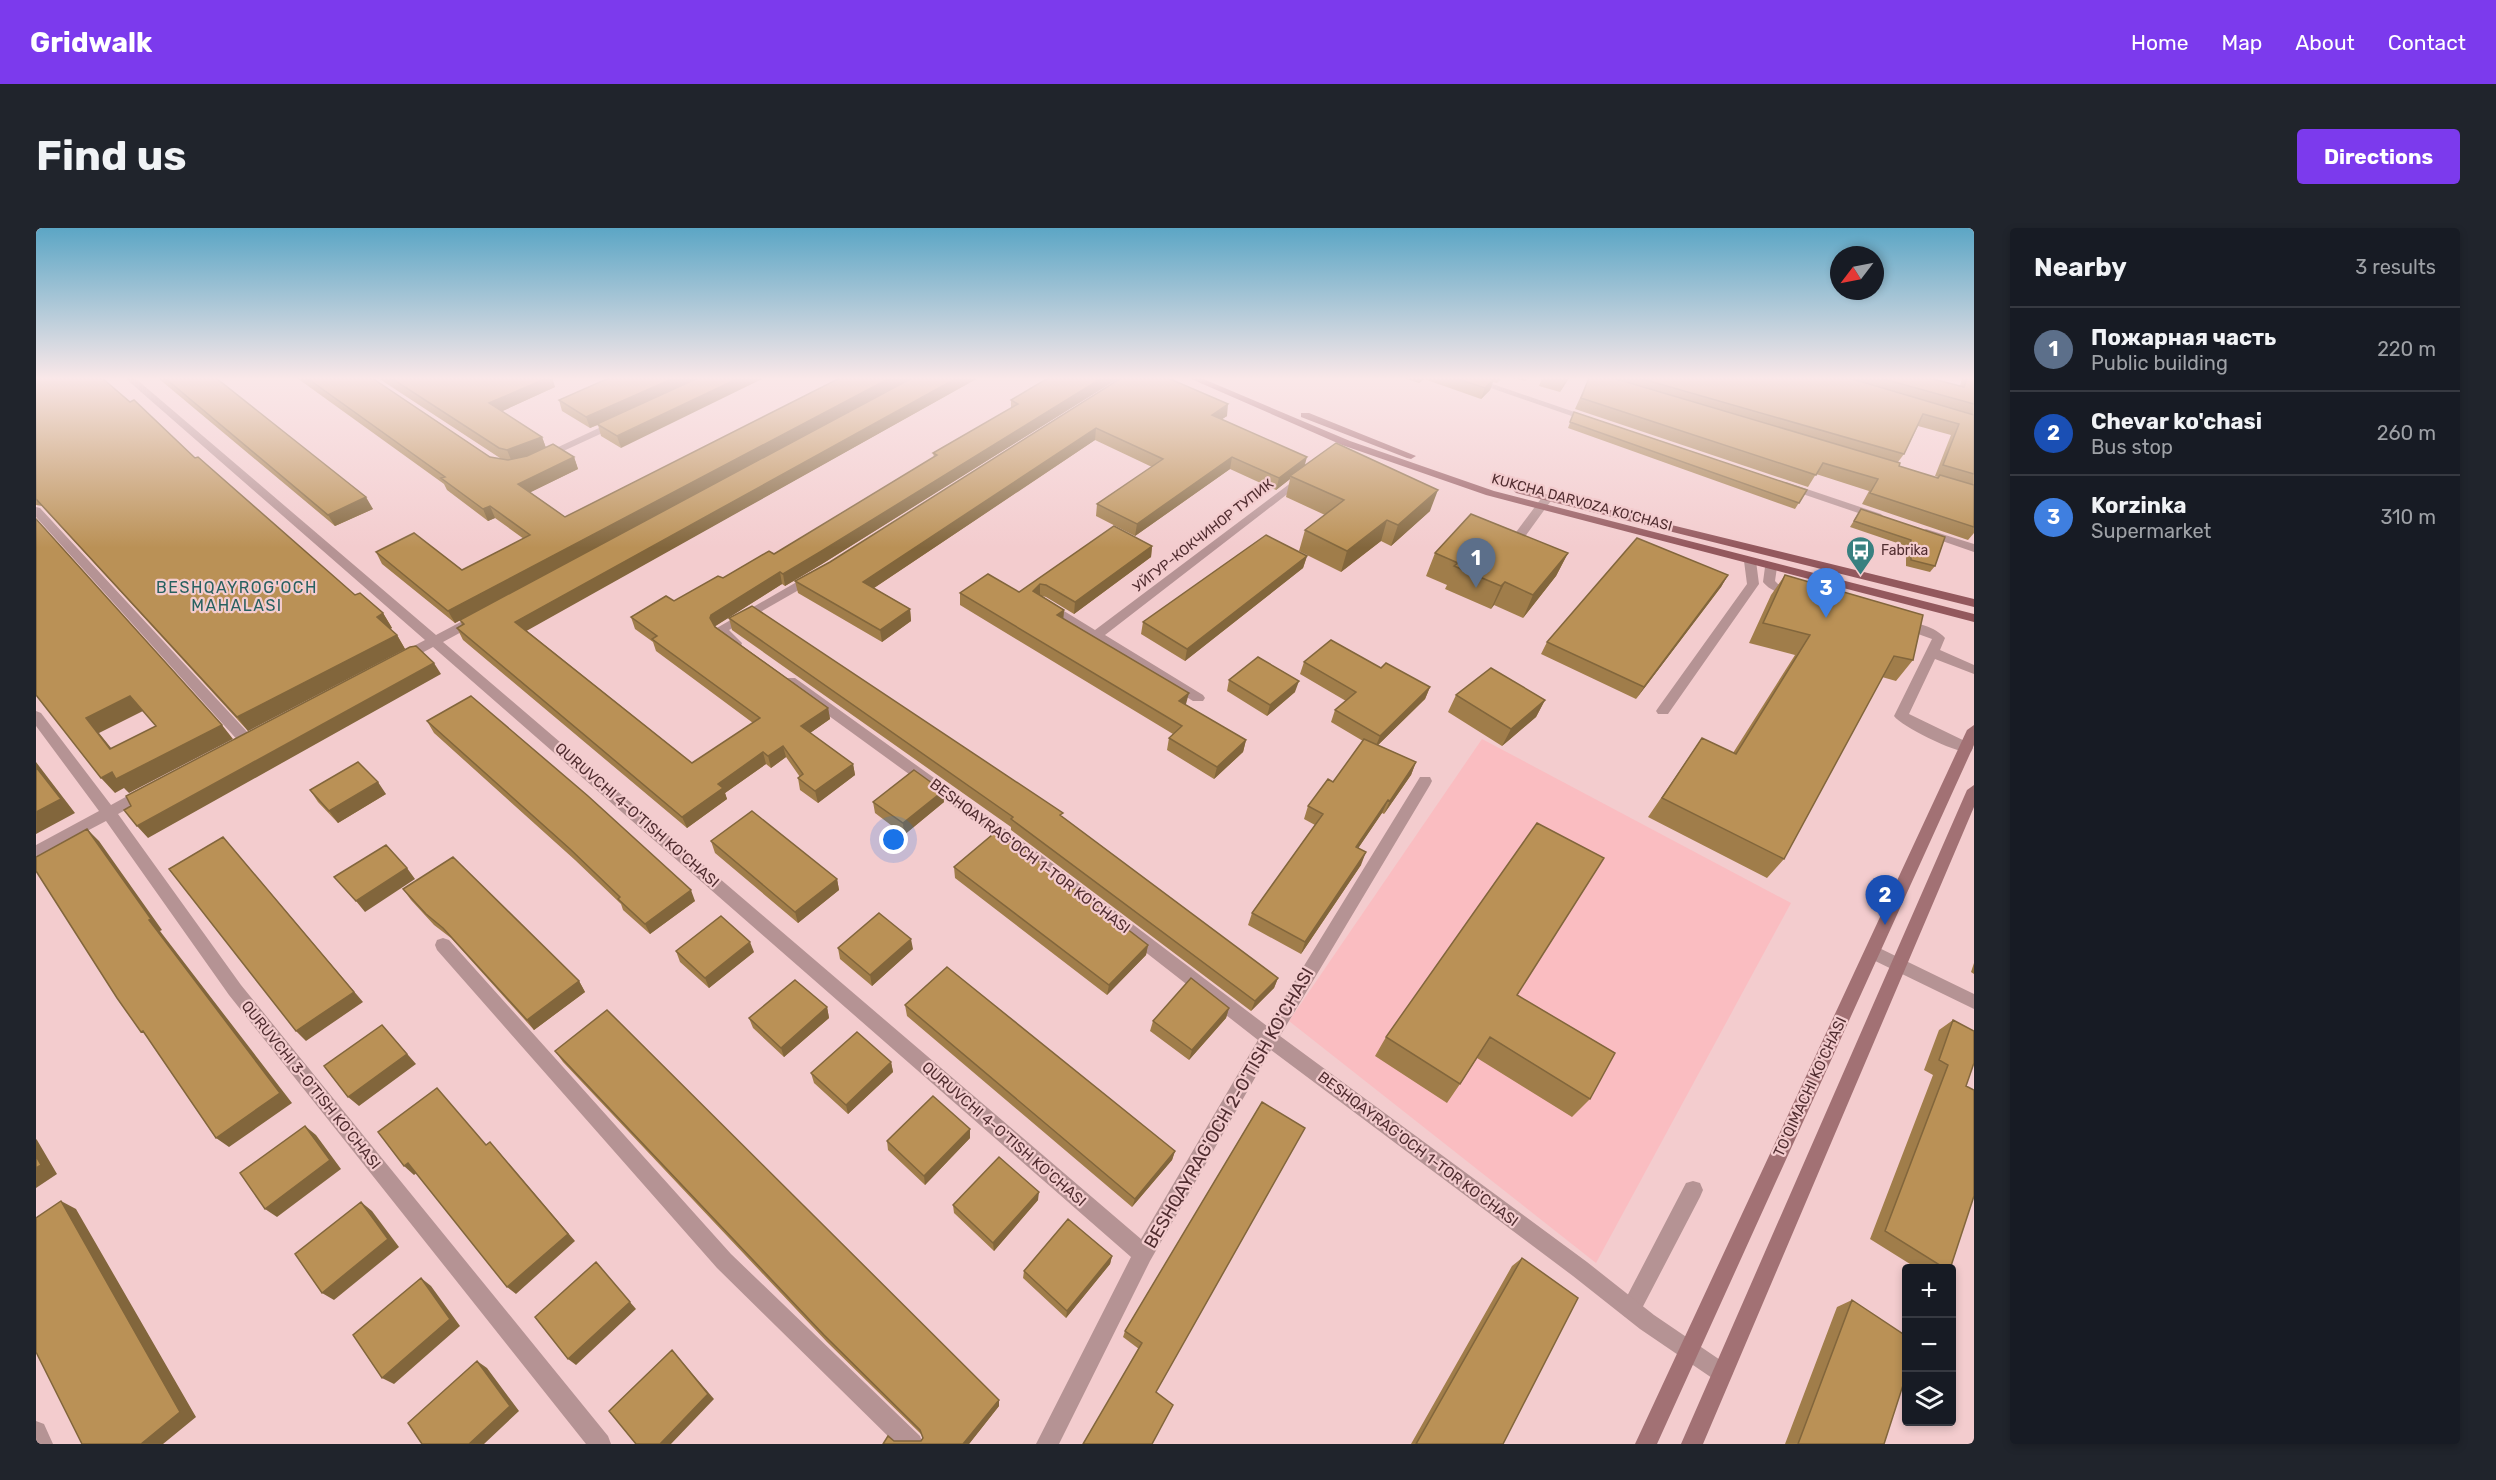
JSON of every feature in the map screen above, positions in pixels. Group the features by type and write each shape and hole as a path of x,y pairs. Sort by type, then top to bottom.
{"main road":[{"name":"KUKCHA DARVOZA KO'CHASI","path":"1340,435 1351,439"},
{"name":"KUKCHA DARVOZA KO'CHASI","path":"1342,435 1439,477 1974,603"},
{"name":"KUKCHA DARVOZA KO'CHASI","path":"1544,502 1771,567 1974,618"},
{"name":"TO'QIMACHI KO'CHASI","path":"1646,1444 1974,730"},
{"path":"1952,777 1974,788"},
{"name":"TO'QIMACHI KO'CHASI","path":"1692,1444 1974,788"}],"street":[{"name":"QURUVCHI 4-O'TISH KO'CHASI","path":"196,435 1143,1254"},
{"path":"527,464 590,435"},
{"path":"1332,454 1351,439"},
{"name":"УЙГУР-КОКЧИНОР ТУПИК","path":"1097,635 1317,466"},
{"path":"1771,480 1884,518"},
{"path":"1509,550 1544,502"},
{"path":"36,510 246,740"},
{"path":"1918,529 1974,548"},
{"path":"1662,711 1753,584 1750,561"},
{"path":"1771,567 1769,582 1774,587 1808,596"},
{"path":"752,654 724,634 721,629 827,569"},
{"path":"1041,602 1198,698"},
{"path":"394,663 488,613"},
{"path":"1885,619 1929,632 1939,638 1901,716 1913,724 1966,748"},
{"path":"1932,652 1974,670"},
{"name":"BESHQAYRAG'OCH 1-TOR KO'CHASI","path":"781,674 1035,858 1269,1038 1631,1309 1722,1373"},
{"name":"QURUVCHI 3-O'TISH KO'CHASI","path":"36,716 109,813 235,990 600,1444"},
{"name":"BESHQAYRAG'OCH 2-O'TISH KO'CHASI","path":"1047,1444 1143,1254 1269,1038 1425,781"},
{"path":"36,852 162,785"},
{"path":"443,945 724,1261 912,1444"},
{"path":"1873,952 1974,1002"},
{"path":"1631,1309 1693,1190"},
{"path":"36,1432 42,1444"}],"shaded area":[{"path":"1482,739 1791,903 1596,1263 1289,1021"}],"building":[{"path":"36,435 171,435 355,595 360,593 383,613 377,617 397,635 237,717 36,499"},
{"path":"233,435 288,435 366,497 328,515"},
{"path":"386,435 457,435 490,457 508,460 527,456 553,444 574,457 518,484 565,517 728,435 782,435 448,611 376,552 414,533 462,570 530,535 490,506 483,509 441,478 445,477"},
{"path":"479,435 538,435 542,437 507,450 499,448"},
{"path":"806,435 854,435 515,622 692,763 760,718 652,639 657,636 631,617 666,596 674,601 718,576 723,578 769,551 774,554 937,455 933,453 965,435 1010,435 820,552 783,574 780,572 711,615 710,618 715,627 828,708 801,726 853,764 815,791 798,778 803,774 783,746 768,756 763,752 718,784 723,788 682,817 457,628 464,624 460,620"},
{"path":"1031,435 1086,435 863,582 910,609 880,630 795,581 830,562"},
{"path":"1111,435 1257,435 1307,457 1279,478 1232,457 1137,524 1097,504 1163,459"},
{"path":"1606,435 1642,435 1807,490 1799,503"},
{"path":"1693,435 1805,435 1900,463 1899,466 1938,478 1940,475 1974,485 1974,527 1870,493 1878,479 1823,463 1816,475"},
{"path":"1837,435 1913,435 1904,454"},
{"path":"1955,435 1974,435 1974,474 1943,465"},
{"path":"1336,443 1438,490 1398,525 1387,520 1347,551 1305,530 1344,500 1290,476"},
{"path":"1861,509 1945,537 1935,566 1911,560 1911,540 1854,521"},
{"path":"1471,514 1568,553 1533,595 1505,582 1501,586 1454,566 1458,563 1435,553"},
{"path":"36,519 222,725 116,779 112,772 101,778 36,695","holes":["130,696 156,726 110,749 86,718"]},
{"path":"1114,526 1152,546 1075,602 1046,585 1040,584 1033,591 1064,610 1057,615 1189,693 1179,701 1246,740 1217,767 1169,738 1182,726 960,593 988,574 1019,592"},
{"path":"1266,535 1307,556 1187,649 1143,622"},
{"path":"1637,538 1728,575 1644,687 1547,642"},
{"path":"1785,575 1923,615 1913,660 1894,656 1784,859 1662,798 1702,738 1736,754 1810,635 1763,623"},
{"path":"752,606 1063,813 1060,815 1278,978 1255,1001 1011,819 1013,817 729,618"},
{"path":"1331,640 1381,668 1386,663 1430,687 1380,736 1335,710 1356,692 1304,662"},
{"path":"416,646 434,663 137,826 124,810 131,806 126,796 410,647"},
{"path":"1258,657 1299,681 1270,705 1229,680"},
{"path":"1491,668 1545,700 1511,729 1456,695"},
{"path":"471,696 588,796 691,890 645,924 570,849 427,721"},
{"path":"1364,739 1416,762 1356,847 1366,852 1305,942 1252,913 1323,814 1308,806 1328,779 1333,782"},
{"path":"358,762 378,782 329,811 310,790"},
{"path":"36,767 61,799 36,812"},
{"path":"914,770 943,791 903,823 873,802"},
{"path":"752,811 837,879 795,912 711,841"},
{"path":"1537,823 1604,858 1517,995 1615,1053 1590,1099 1490,1037 1460,1084 1386,1037"},
{"path":"87,829 151,919 149,920 280,1093 216,1138 143,1031 141,1032 117,998 36,871 36,857"},
{"path":"998,830 1148,945 1109,985 954,867"},
{"path":"223,837 354,992 296,1031 169,869"},
{"path":"386,845 407,868 356,901 334,877"},
{"path":"453,857 579,981 527,1020 443,928 426,914 403,889"},
{"path":"879,913 911,939 870,975 838,948"},
{"path":"721,916 750,942 705,978 676,951"},
{"path":"947,967 1175,1151 1135,1199 905,1005"},
{"path":"1191,978 1229,1008 1192,1050 1153,1021"},
{"path":"795,980 827,1007 781,1048 749,1018"},
{"path":"607,1010 999,1400 963,1444 883,1444 888,1436 894,1441 921,1441 923,1438 920,1430 824,1335 555,1051"},
{"path":"1953,1020 1974,1031 1974,1063 1966,1086 1974,1090 1974,1196 1952,1264 1938,1264 1885,1231 1948,1065 1939,1060"},
{"path":"382,1025 407,1054 348,1097 324,1066"},
{"path":"857,1032 891,1062 846,1105 811,1073"},
{"path":"437,1088 486,1145 490,1142 568,1234 507,1287 408,1163 404,1166 378,1132"},
{"path":"933,1096 970,1129 924,1176 887,1141"},
{"path":"1262,1102 1305,1128 1156,1392 1173,1405 1152,1444 1083,1444 1142,1343 1125,1331"},
{"path":"305,1126 330,1160 265,1209 240,1173"},
{"path":"36,1156 41,1165 36,1168"},
{"path":"999,1157 1039,1192 993,1243 953,1205"},
{"path":"61,1201 180,1412 141,1444 82,1444 36,1352 36,1218"},
{"path":"361,1202 388,1239 322,1293 295,1254"},
{"path":"1068,1219 1112,1256 1067,1311 1024,1271"},
{"path":"1522,1258 1578,1298 1503,1444 1416,1444"},
{"path":"596,1262 630,1302 568,1359 535,1317"},
{"path":"421,1278 450,1319 382,1378 353,1335"},
{"path":"1852,1300 1902,1333 1902,1388 1884,1444 1798,1444"},
{"path":"672,1350 708,1394 660,1444 636,1444 609,1411"},
{"path":"477,1361 510,1406 469,1444 422,1444 408,1423"}],"place":[{"name":"Fabrika","path":"1860,576"},
{"name":"Пожарная часть","path":"1476,588"},
{"name":"Korzinka","path":"1826,618"},
{"name":"Chevar ko'chasi","path":"1885,925"}],"district":[{"name":"BESHQAYROG'OCH MAHALASI","path":"237,596"}]}
